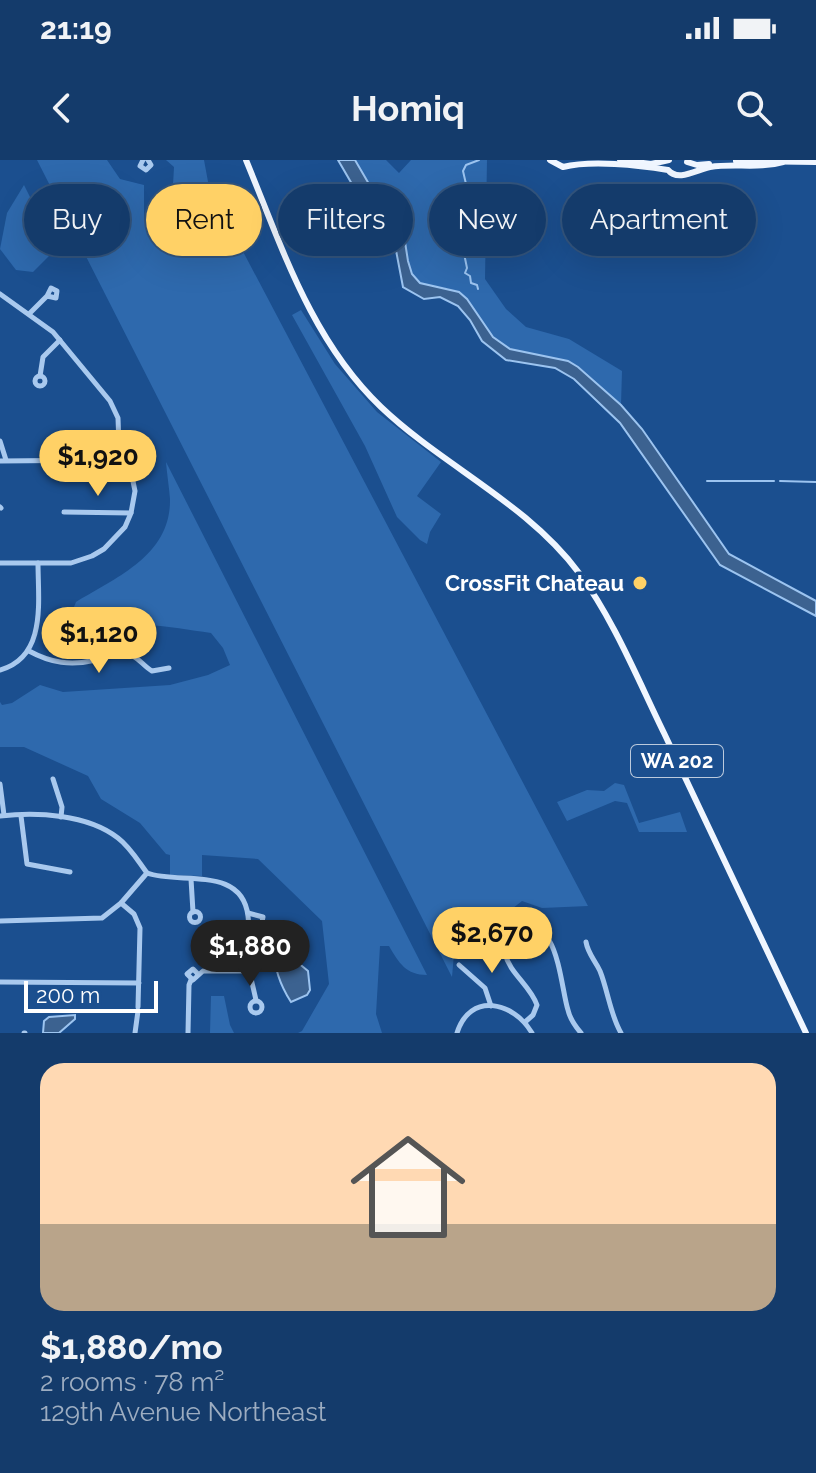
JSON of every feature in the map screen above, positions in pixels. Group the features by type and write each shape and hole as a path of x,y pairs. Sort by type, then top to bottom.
{"main road":[{"name":"WA 202","path":"246,160 304,301 347,370 399,422 539,529 589,587 722,851 806,1033"},
{"path":"620,160 651,164 669,160 668,170"},
{"path":"554,161 563,167 571,162 611,163 668,170 675,176 714,166 783,162"},
{"path":"685,173 686,161 697,165 744,161 816,162"}],"street":[{"path":"0,294 30,313 60,340 116,411 122,457 133,478 135,491 125,527 104,549 92,556 71,563 0,563"},
{"path":"30,313 47,296"},
{"path":"40,376 43,357 60,340"},
{"path":"60,438 60,460"},
{"path":"0,441 3,460 109,460 122,457"},
{"path":"64,512 131,513"},
{"path":"0,670 13,665 29,651 37,631 38,563"},
{"path":"29,651 54,662 68,663 99,660 112,653 124,652 152,671 169,668"},
{"path":"53,779 62,807 61,817"},
{"path":"0,784 2,816 61,817 93,826 119,839 147,873 228,884 240,895 248,913 248,970 256,1000"},
{"path":"21,816 27,864 70,872"},
{"path":"0,921 97,919 107,916 147,873"},
{"path":"191,879 193,912"},
{"path":"121,903 139,923 135,1033"},
{"path":"248,913 263,917 258,924 248,925"},
{"path":"525,1022 533,1015 537,1005 510,966 505,953 511,935 525,928 540,931 551,944 568,1011 581,1033"},
{"path":"586,942 587,952 598,966 621,1033"},
{"path":"459,965 485,988 491,1006"},
{"path":"188,1033 189,970 195,970 198,974 203,971 248,970"},
{"path":"57,975 57,982"},
{"path":"94,975 94,982"},
{"path":"0,982 19,978 57,982 139,983"},
{"path":"457,1033 475,1009 491,1006 508,1008 525,1022 532,1033"}],"shaded area":[{"path":"37,160 107,160 120,179 144,185 146,256 245,256 588,906 542,908 522,901 454,954 452,977 86,256 130,256 130,184 49,184"},
{"path":"166,160 204,160 208,184 173,184 174,167"},
{"path":"338,160 355,160 369,184 352,184"},
{"path":"355,160 386,160 399,173 411,160 487,160 487,184 429,184 429,256 485,256 485,279 506,309 526,327 569,339 622,371 621,405 568,361 510,349 493,337 468,299 450,289 420,283 412,274 407,256 413,256 413,184 369,184"},
{"path":"24,185 24,256 49,256 33,272 16,270 0,249 7,213"},
{"path":"397,256 407,256 412,274 420,283 459,292 493,337 510,349 568,361 578,367 621,405 642,429 729,554 816,601 816,616 720,565 620,423 574,379 555,368 506,360 482,341 458,306 440,297 424,299 403,287"},
{"path":"301,310 335,364 377,412 441,462 417,496 441,514 427,544 397,517 365,446 292,315"},
{"path":"166,462 427,975 408,970 389,946 380,946 376,1014 382,1033 298,1033 329,984 322,921 258,859 202,855 202,876 170,875 170,855 140,823 101,799 88,776 24,747 0,747 0,702 2,705 12,703 40,685 63,692 170,685 208,675 230,665 223,648 211,633 99,622 72,612 76,602 139,562 162,535 170,499"},
{"path":"615,783 624,785 639,823 680,812 687,832 639,832 627,803 615,801 567,821 557,802 587,790 604,791"},
{"path":"274,949 285,952 308,971 310,990 307,995 291,1002 278,977"},
{"path":"211,996 224,996 234,1033 210,1033"},
{"path":"75,1015 75,1019 59,1033 43,1033 44,1021 49,1017"}],"waterway":[{"path":"478,289 465,273 467,268 460,234 469,197 463,171 466,165 479,160"},
{"path":"707,481 774,481"},
{"path":"780,481 816,482"}],"place":[{"name":"CrossFit Chateau","path":"640,583"}]}
